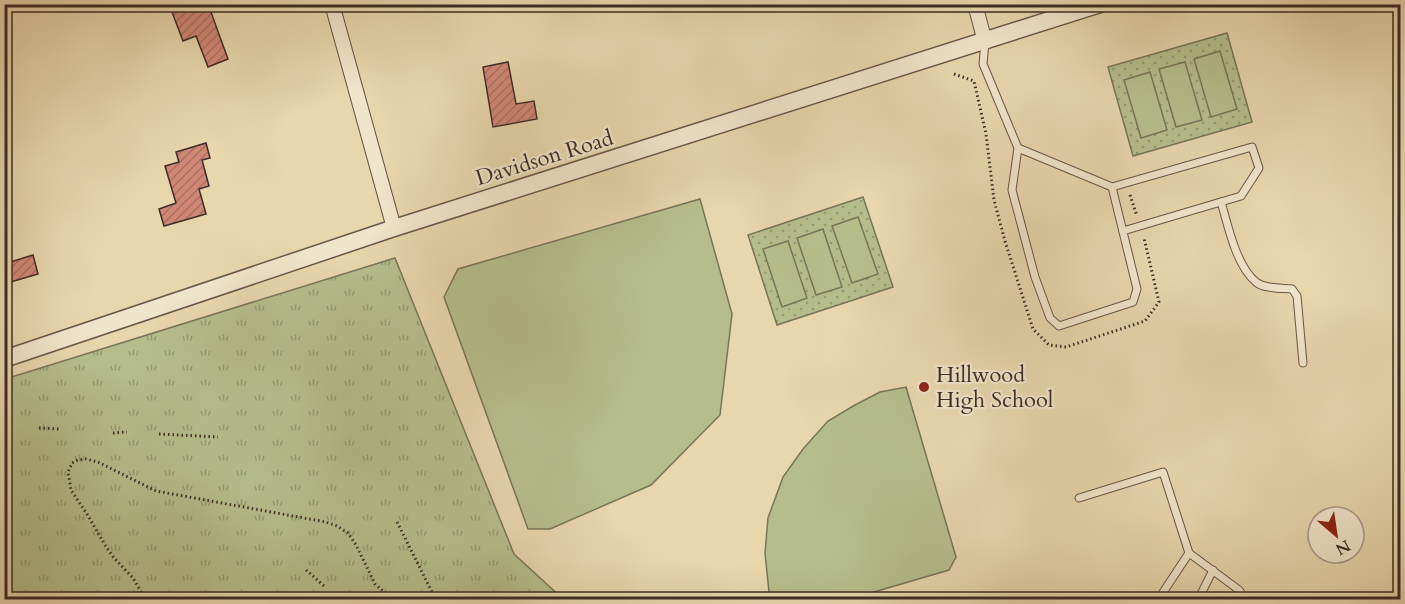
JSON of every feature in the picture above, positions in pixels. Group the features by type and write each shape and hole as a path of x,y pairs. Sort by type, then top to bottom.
{"street":[{"path":"332,4 394,228"},
{"path":"975,4 985,42"},
{"name":"Davidson Road","path":"4,359 394,228 1100,4"}],"lane":[{"path":"985,42 983,64 1018,148 1012,190 1035,277 1050,318 1059,326 1133,302 1137,289 1112,187"},
{"path":"1018,148 1112,187 1252,147 1259,168 1241,196 1123,231"},
{"path":"1221,202 1242,266 1256,283 1292,289 1297,296 1303,363"},
{"path":"1079,498 1163,472 1189,553 1239,591 1246,600"},
{"path":"1158,600 1189,553"},
{"path":"1198,600 1213,570"}],"path":[{"path":"954,74 974,81 986,134 994,200 1005,241 1033,329 1049,345 1066,347 1144,321 1160,302 1143,236"},
{"path":"1130,195 1137,218"},
{"path":"39,428 59,429"},
{"path":"113,433 127,432"},
{"path":"159,434 218,437"},
{"path":"146,600 133,578 105,546 70,490 68,472 72,463 86,459 98,462 156,491 316,520 337,526 348,533 356,545 375,584 393,600"},
{"path":"397,522 432,592"},
{"path":"306,570 324,586"}],"green space":[{"path":"1227,33 1252,122 1133,156 1108,67"},
{"path":"1220,51 1237,109 1211,117 1194,59"},
{"path":"1185,62 1202,120 1176,127 1159,69"},
{"path":"1150,72 1167,130 1141,138 1124,80"},
{"path":"863,197 893,287 777,325 748,235"},
{"path":"700,199 732,314 720,415 651,485 550,529 528,529 444,297 458,269"},
{"path":"858,217 878,274 852,283 832,226"},
{"path":"823,229 842,287 816,295 797,238"},
{"path":"788,241 807,298 782,307 763,249"},
{"path":"395,258 514,554 563,599 5,599 5,379"},
{"path":"906,387 956,557 949,570 850,599 771,599 765,553 768,518 783,477 803,449 828,421 880,392"}],"building":[{"path":"169,4 208,4 228,59 208,67 196,36 183,41"},
{"path":"508,62 516,104 534,101 537,119 493,127 483,67"},
{"path":"206,143 210,158 202,160 209,186 199,189 206,214 164,226 159,209 176,203 165,166 179,162 176,152"},
{"path":"33,255 38,274 4,284 4,264"}],"place":[{"name":"Hillwood High School","path":"924,387"}]}
